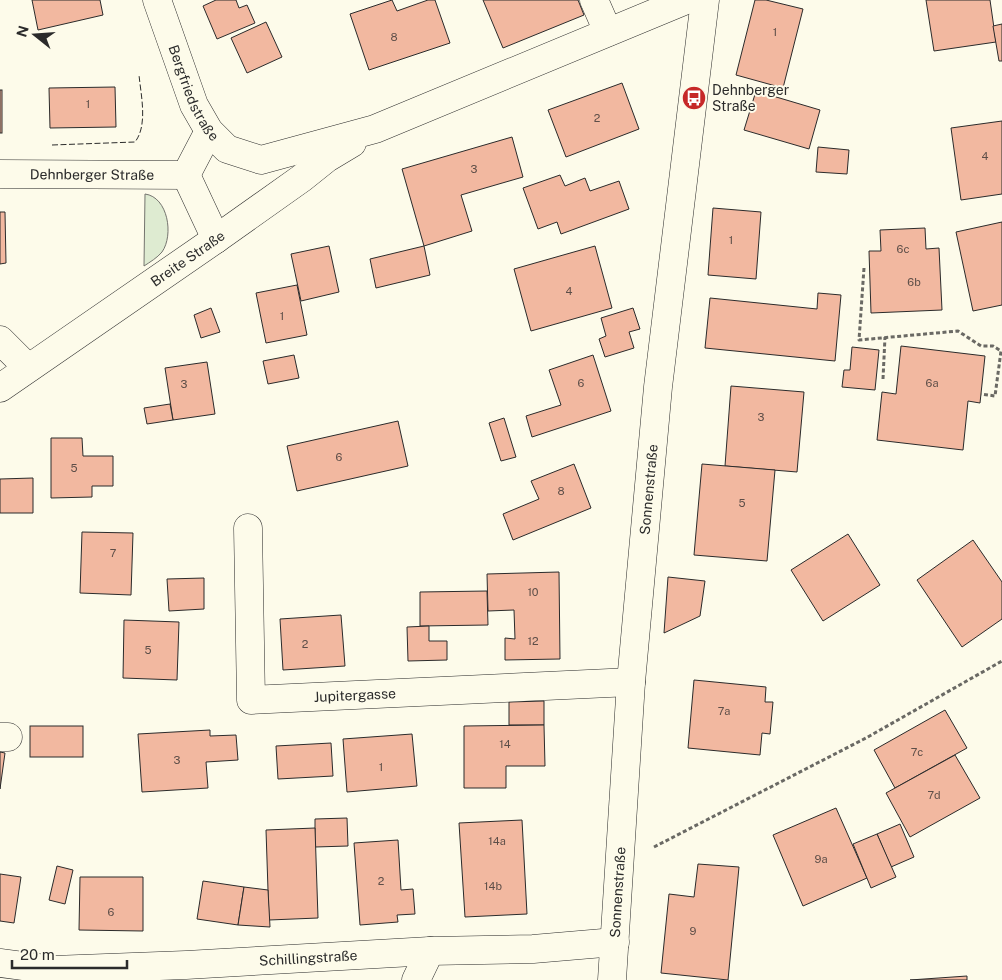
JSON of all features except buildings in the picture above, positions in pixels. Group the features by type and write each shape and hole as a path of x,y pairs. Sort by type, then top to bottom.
{"street":[{"name":"Bergfriedstraße","path":"157,0 194,105 209,131 227,150 261,160 374,129"},
{"path":"594,0 608,32"},
{"path":"374,129 686,0"},
{"name":"Sonnenstraße","path":"612,980 631,682 658,387 705,0"},
{"name":"Breite Straße","path":"0,388 216,239 327,158 374,129"},
{"path":"209,131 186,175 216,239"},
{"name":"Dehnberger Straße","path":"0,174 186,175"},
{"path":"0,340 28,368"},
{"name":"Jupitergasse","path":"248,528 251,700 631,682"},
{"name":"Schillingstraße","path":"0,963 53,970 196,964 430,950 532,949 615,942"},
{"path":"416,980 430,950"}],"path":[{"path":"864,268 858,340 958,331 981,346 993,346 1002,351 995,396 981,394"},
{"path":"883,378 885,337"},
{"path":"620,864 866,738 1002,661"}],"green space":[{"path":"145,194 153,197 164,209 167,218 168,236 162,252 144,266"}],"fence":[{"path":"52,145 135,142 143,119 139,75"}],"place":[{"name":"Dehnberger Straße","path":"694,98"}]}
